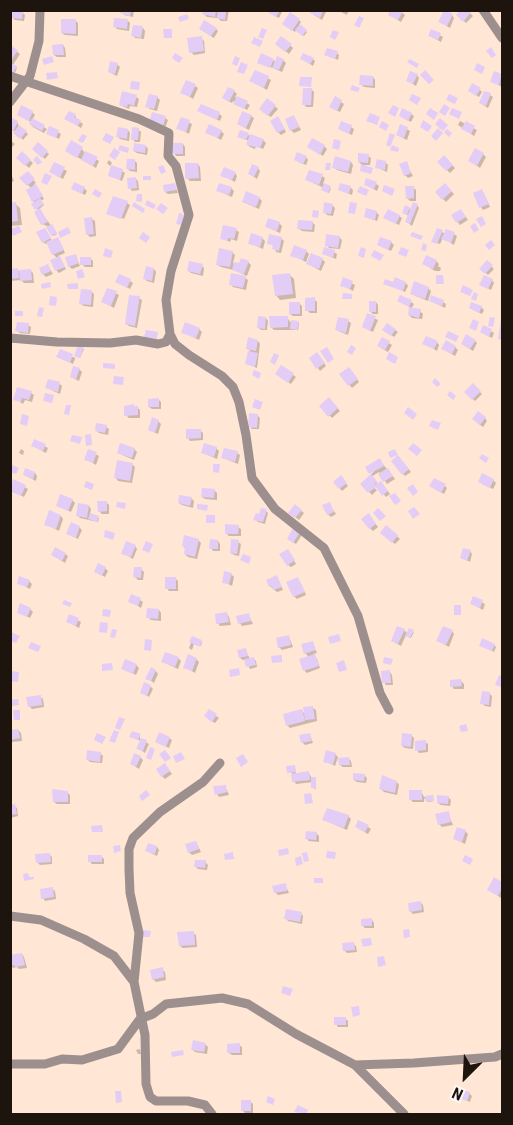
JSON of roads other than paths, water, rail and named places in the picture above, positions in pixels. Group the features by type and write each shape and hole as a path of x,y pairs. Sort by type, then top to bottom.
{"street":[{"path":"10,102 28,81 38,49 40,10"},
{"path":"483,10 502,38"},
{"path":"10,76 139,119 169,133 168,156 176,166 189,214 171,271 166,300 170,334 176,344 189,355 222,376 233,387 239,402 246,435 252,478 275,509 324,548 358,616 380,693 389,711"},
{"path":"10,338 110,343 136,340 158,344 166,342 170,334"},
{"path":"212,1114 205,1106 188,1101 156,1101 150,1097 146,1084 145,1035 134,982 139,933 129,892 129,849 133,838 160,813 203,782 220,763"},
{"path":"10,916 41,920 84,939 114,956 134,982"},
{"path":"10,1064 45,1064 62,1059 82,1060 118,1049 140,1019 153,1014 166,1004 222,998 240,1001 355,1065 404,1114"},
{"path":"355,1065 414,1064 502,1054"}]}
